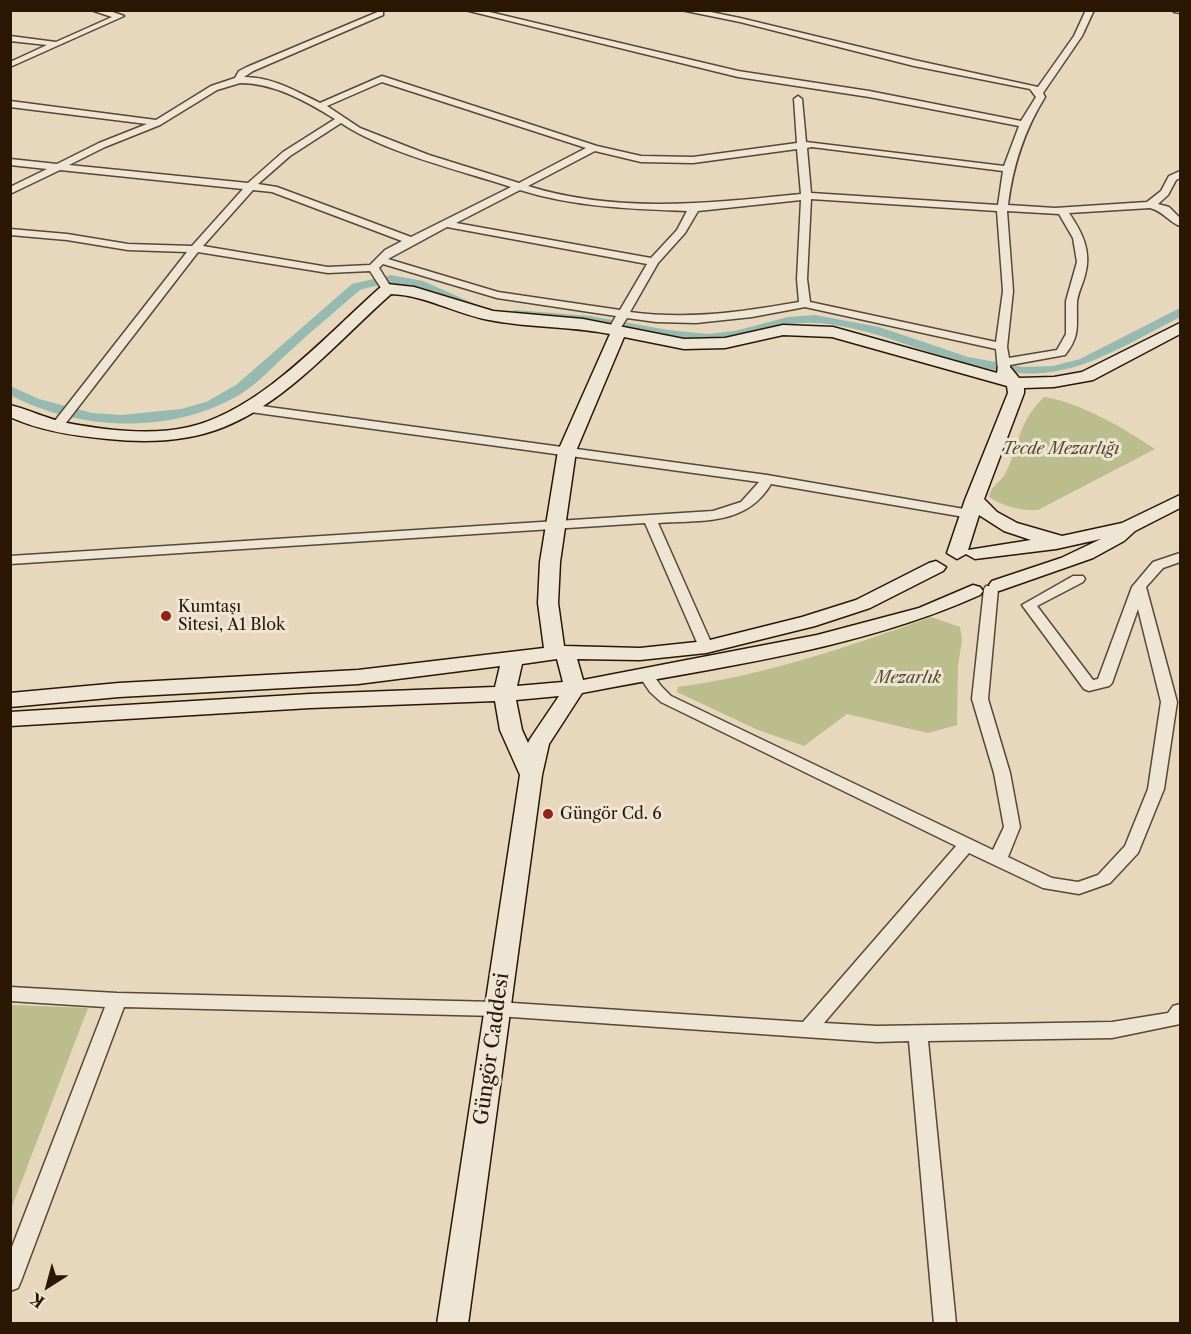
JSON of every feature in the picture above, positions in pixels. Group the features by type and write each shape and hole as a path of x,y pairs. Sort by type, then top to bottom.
{"main road":[{"path":"11,412 58,426 124,436 195,431 228,419 247,408 305,363 380,275 409,290 491,316 618,325 684,344 725,343 783,330 807,329 856,337 1054,382 1088,376 1180,328"},
{"path":"574,688 560,653 548,603 555,525 567,451 618,325"},
{"path":"966,553 972,507 1016,393 1007,370"},
{"path":"10,700 119,690 358,677 560,653 639,654 706,647 785,629 855,607 936,567 944,556 1065,541 1128,526 1180,501"},
{"path":"972,507 1001,523 1040,537 1065,541"},
{"path":"10,719 310,701 504,694 574,688 647,676 818,641 898,621 1066,562 1118,538 1128,526"},
{"path":"936,567 941,580 949,585 988,588 1004,573 1001,566 994,561 966,553"},
{"path":"513,657 504,694 511,730 531,775"},
{"name":"Güngör Caddesi","path":"452,1323 531,775 538,744 574,688"}],"street":[{"path":"10,65 120,16 95,10"},
{"path":"469,10 738,74 869,94 1024,124"},
{"path":"685,10 782,29 914,63 1018,82 1039,92 1041,97 1024,124 1008,169 1002,210 1008,291 1001,347 1007,370 1061,353 1070,342 1072,299 1082,267 1082,251 1079,233 1062,211"},
{"path":"1039,92 1078,36 1090,10"},
{"path":"239,80 242,73 250,69 380,13"},
{"path":"10,38 55,44"},
{"path":"320,106 382,79 594,148 630,157 667,161 801,145 1008,169"},
{"path":"10,191 55,167 157,123 214,88 239,80 258,80 283,88 320,106 357,129 426,157 520,187 585,201 630,206 694,207 806,196 1002,210 1062,211 1150,205 1165,209 1180,223"},
{"path":"798,99 806,196 802,279 805,304"},
{"path":"10,104 157,123"},
{"path":"58,426 194,249 252,186 306,140 342,119"},
{"path":"380,275 389,252 594,148"},
{"path":"10,162 274,189 411,241"},
{"path":"1150,205 1165,193 1172,177 1180,174"},
{"path":"618,325 653,262 681,231 694,207"},
{"path":"446,224 653,262"},
{"path":"10,232 67,237 128,247 194,249 328,270 380,275 497,295 618,325 656,319 696,320 752,314 805,304 1001,347"},
{"path":"247,408 972,507"},
{"path":"10,560 555,525 651,521 741,510 755,501 767,479"},
{"path":"651,521 706,647"},
{"path":"1078,579 1029,605 1089,686 1104,683 1119,651 1125,620 1139,587 1158,565 1180,557"},
{"path":"647,676 655,689 666,699 1049,884 1079,888 1104,879 1132,849 1156,789 1169,702 1139,587"},
{"path":"988,588 980,699 1002,773 1012,827 998,859"},
{"path":"808,1029 967,844"},
{"path":"10,994 117,1000 497,1009 918,1035 1112,1030 1178,1017"},
{"path":"10,1281 117,1000"},
{"path":"918,1035 945,1323"}],"green space":[{"name":"Tecde Mezarlığı","path":"1044,397 1087,410 1155,449 1038,510 1019,509 1000,503 989,497 990,493 1005,474 1028,417"},
{"name":"Mezarlık","path":"931,617 960,627 962,640 958,666 957,725 928,733 847,714 804,746 758,730 677,692 678,687 743,675 806,659"},
{"path":"10,1005 88,1008 11,1209"}],"waterway":[{"path":"10,390 34,402 92,417 153,418 183,413 211,404 241,388 356,287 375,281 406,280 478,308"},
{"path":"515,314 590,319 668,334 708,338 735,335 788,321 815,319 874,330 964,359 994,367 1023,371 1053,370 1084,361 1118,346 1180,312"}],"place":[{"name":"Kumtaşı Sitesi, A1 Blok","path":"166,616"},
{"name":"Güngör Cd. 6","path":"548,814"}]}
